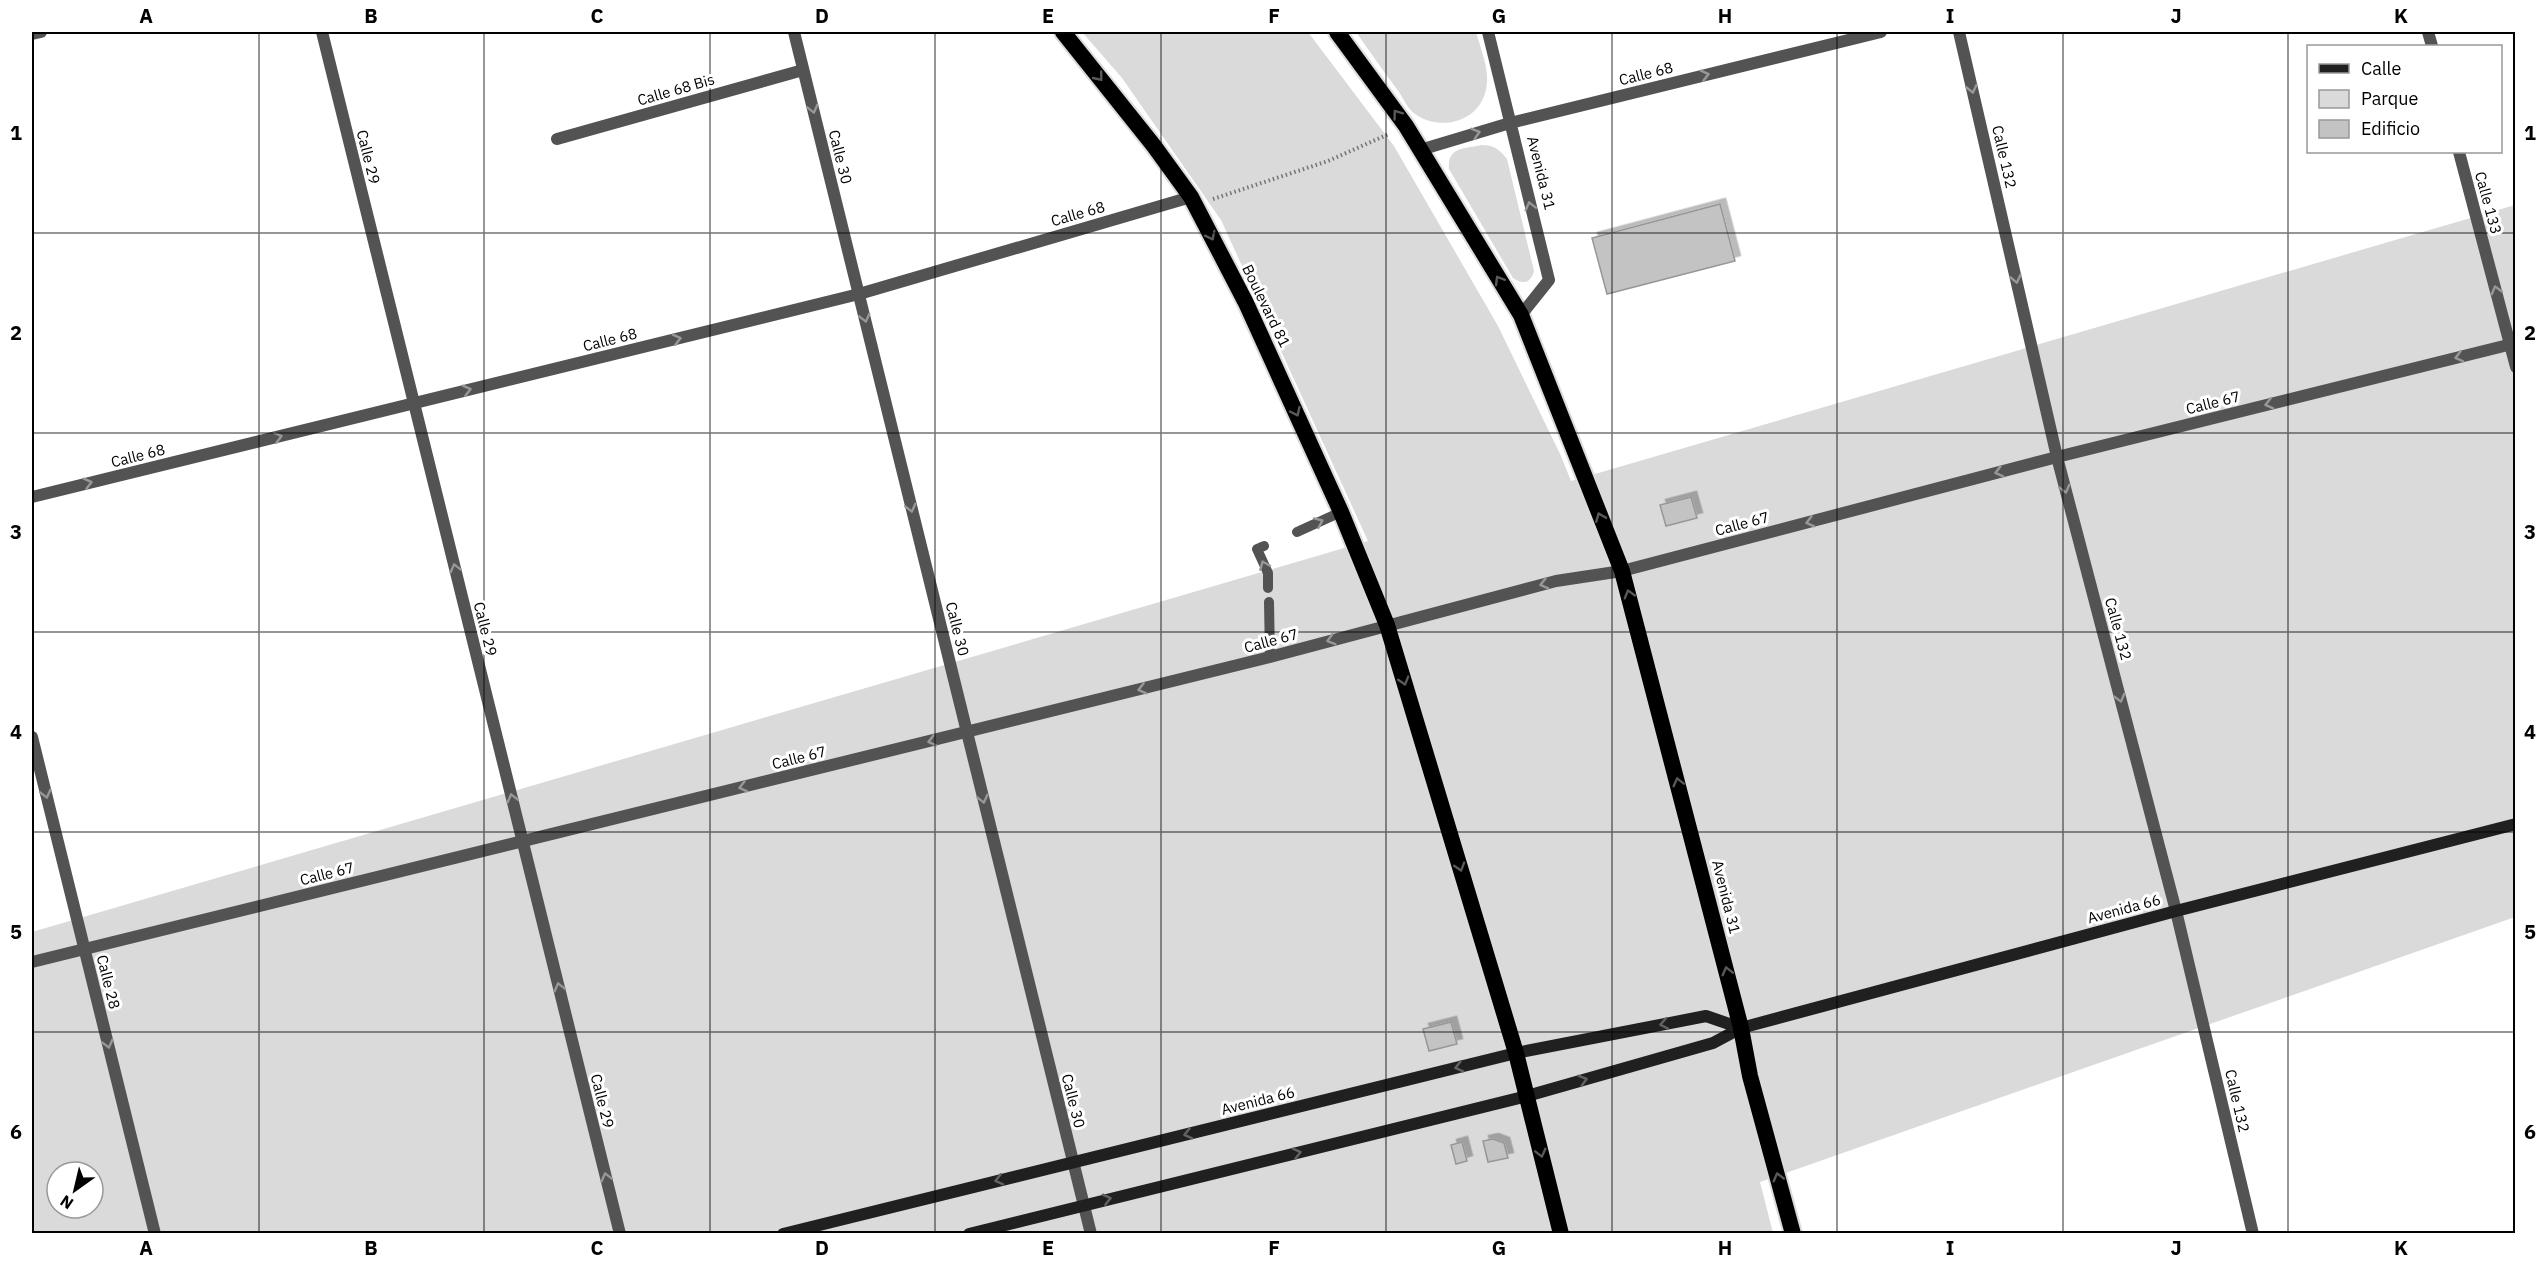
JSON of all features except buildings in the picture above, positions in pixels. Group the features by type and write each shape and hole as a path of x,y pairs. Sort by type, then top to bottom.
{"highway":[{"name":"Boulevard 81","path":"1063,32 1154,146 1193,201 1246,303 1341,512 1387,625"},
{"path":"1337,32 1406,126 1521,315 1622,571"},
{"name":"Avenida 31","path":"1622,571 1741,1028 1750,1076 1793,1233"},
{"path":"1387,625 1516,1053 1561,1233"}],"main road":[{"name":"Avenida 66","path":"969,1233 1527,1096 1713,1043 1741,1028 2176,911 2516,824"},
{"name":"Avenida 66","path":"783,1233 1516,1053 1706,1016 1741,1028"}],"street":[{"path":"32,34 40,32"},
{"name":"Calle 29","path":"322,32 620,1233"},
{"name":"Calle 30","path":"794,32 1091,1233"},
{"name":"Avenida 31","path":"1488,32 1549,280 1521,315"},
{"name":"Calle 68","path":"1420,150 1510,123 1881,32"},
{"name":"Calle 132","path":"1959,32 2057,457 2176,911 2253,1233"},
{"name":"Calle 68 Bis","path":"557,139 803,70"},
{"name":"Calle 133","path":"2459,153 2513,344 2516,367"},
{"name":"Calle 68","path":"32,497 859,294 1193,201"},
{"name":"Calle 67","path":"32,962 1270,657 1556,581 1622,571 2057,457 2513,344"},
{"name":"Calle 28","path":"32,737 155,1233"}],"lane":[{"path":"1297,532 1341,512"},
{"path":"1264,546 1257,549 1268,573 1268,588"},
{"path":"1269,602 1270,657"}],"path":[{"path":"1193,201 1328,161 1406,126"}],"green space":[{"path":"1082,32 1308,32 1394,146 1498,326 1571,481 2515,205 2515,917 1760,1182 1773,1233 32,1234 32,932 1368,541 1221,220 1122,78"},
{"path":"1356,32 1476,32 1487,75 1485,94 1479,105 1462,119 1438,123 1426,120 1408,107"},
{"path":"1481,145 1496,148 1507,159 1534,271 1526,282 1513,278 1449,169 1451,157 1458,150"}]}
